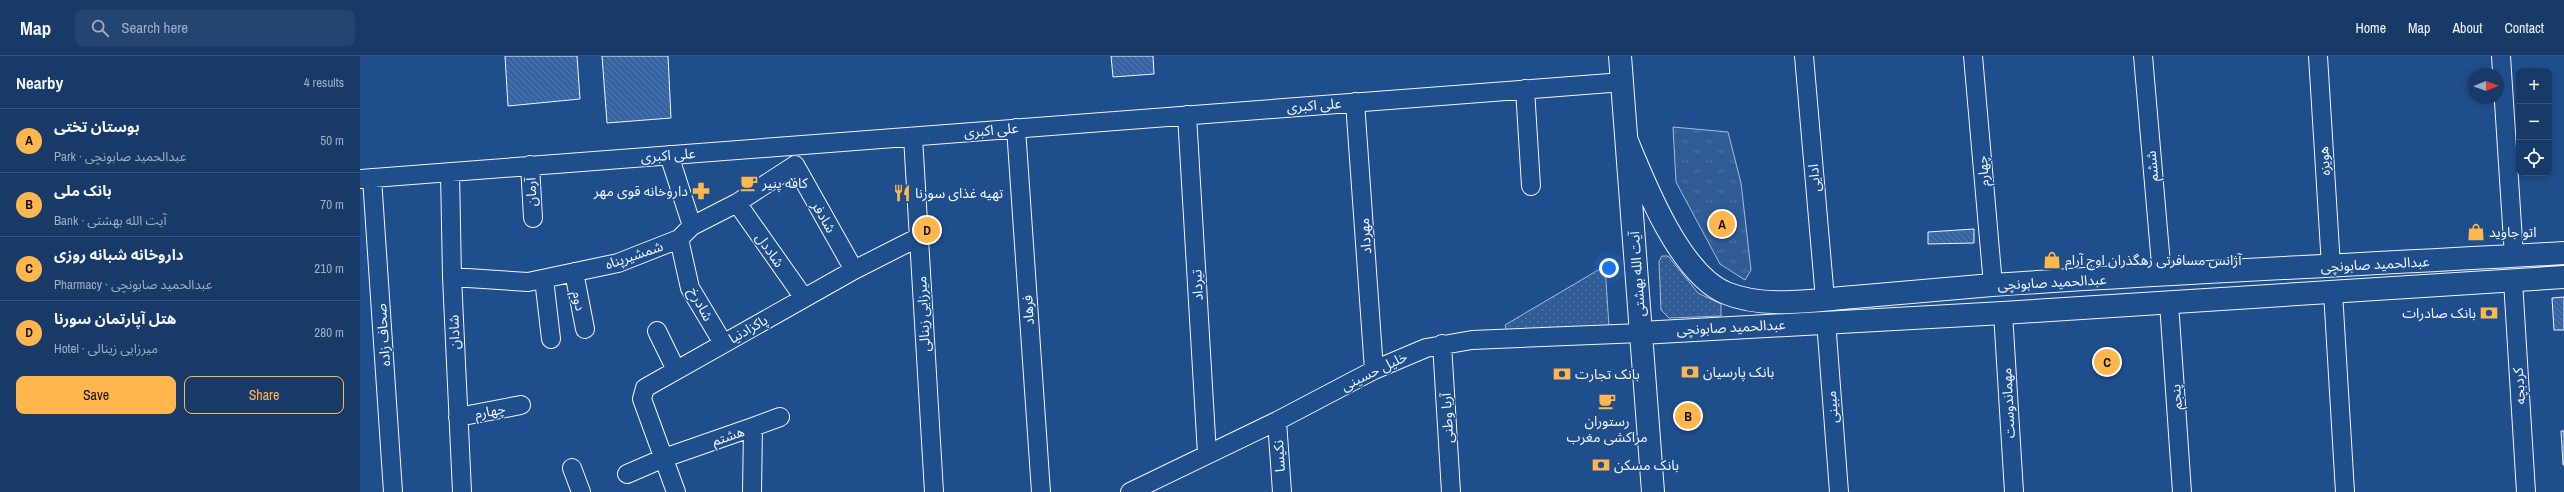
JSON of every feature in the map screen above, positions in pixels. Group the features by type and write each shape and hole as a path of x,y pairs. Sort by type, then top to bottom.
{"main road":[{"name":"آیت الله بهشتی","path":"1620,56 1653,492"},
{"name":"عبدالحمید صابونچی","path":"1627,141 1672,236 1692,266 1707,282 1725,293 1744,299 1765,301 1825,299 1993,285 2564,253"},
{"path":"2331,266 2333,292"},
{"name":"عبدالحمید صابونچی","path":"1641,333 1826,321 2003,314 2564,277"},
{"path":"1825,299 1826,321"}],"street":[{"name":"ادایی","path":"1804,56 1825,299"},
{"name":"چهارم","path":"1972,56 1993,285"},
{"name":"ششم","path":"2143,56 2162,276"},
{"name":"هویزه","path":"2318,56 2331,266"},
{"path":"2501,56 2514,256"},
{"name":"علی‌ اکبری","path":"366,178 1623,82"},
{"path":"1525,89 1531,186"},
{"name":"مهرداد","path":"1355,102 1374,370"},
{"name":"تیرداد","path":"1187,115 1207,454"},
{"name":"فرهاد","path":"1016,128 1041,492"},
{"name":"میرزایی زینالی","path":"913,137 934,492"},
{"path":"669,155 692,226"},
{"name":"آرمان","path":"530,165 533,218"},
{"name":"شمشیرپناه","path":"452,276 528,282 618,263 679,239 692,226 737,203 794,165"},
{"name":"شادفر","path":"794,165 854,270"},
{"name":"شادان","path":"450,172 452,276 462,492"},
{"name":"صحاف زاده","path":"366,178 393,492"},
{"name":"شاددل","path":"737,203 804,298"},
{"name":"پاکزادنیا","path":"664,458 642,399 642,393 645,388 854,270 919,237"},
{"name":"شادرخ","path":"679,239 690,288 723,344"},
{"name":"دوم","path":"574,272 585,329"},
{"path":"544,279 551,339"},
{"name":"کردبچه","path":"2513,281 2526,492"},
{"path":"2333,292 2346,492"},
{"name":"پنجم","path":"2169,303 2182,492"},
{"name":"مهماندوست","path":"2003,314 2014,492"},
{"name":"مبینی","path":"1826,321 1839,492"},
{"path":"657,331 676,370"},
{"name":"خلیل حسینی","path":"1130,492 1277,421 1374,370 1408,354 1442,344 1489,339 1641,333"},
{"name":"آریا وطنی","path":"1442,344 1451,492"},
{"name":"چهارم","path":"458,417 521,406"},
{"path":"753,427 780,417"},
{"name":"نکیسا","path":"1277,421 1282,492"},
{"name":"هشتم","path":"627,474 664,458 753,427 752,492"},
{"path":"664,458 676,492"},
{"path":"572,468 581,492"}],"green space":[{"path":"1673,127 1728,132 1741,183 1751,270 1745,280 1720,264 1676,182"},
{"path":"1662,256 1668,256 1698,293 1721,304 1721,316 1669,318 1661,310 1659,261"},
{"path":"1605,266 1609,327 1507,331 1505,325"}],"building":[{"path":"505,56 577,56 580,99 508,106"},
{"path":"602,56 668,56 671,118 607,123"},
{"path":"1111,56 1153,56 1154,74 1113,77"},
{"path":"1974,229 1974,243 1928,244 1928,232"},
{"path":"2564,297 2564,330 2554,330 2552,298"},
{"path":"2561,431 2564,431 2564,465 2563,465"}],"place":[{"name":"کافه پنیر","path":"749,183"},
{"name":"داروخانه قوی مهر","path":"701,191"},
{"name":"تهیه غذای سورنا","path":"902,193"},
{"name":"بوستان تختی","path":"1722,224"},
{"name":"هتل آپارتمان سورنا","path":"927,230"},
{"name":"اتو جاوید","path":"2476,232"},
{"name":"آژانس مسافرتی رهگذران اوج آرام","path":"2052,260"},
{"name":"بانک صادرات","path":"2489,313"},
{"name":"داروخانه شبانه روزی","path":"2107,362"},
{"name":"بانک پارسیان","path":"1690,372"},
{"name":"بانک تجارت","path":"1562,374"},
{"name":"رستوران مراکشی مغرب","path":"1607,401"},
{"name":"بانک ملی","path":"1688,416"},
{"name":"بانک مسکن","path":"1601,465"}]}
